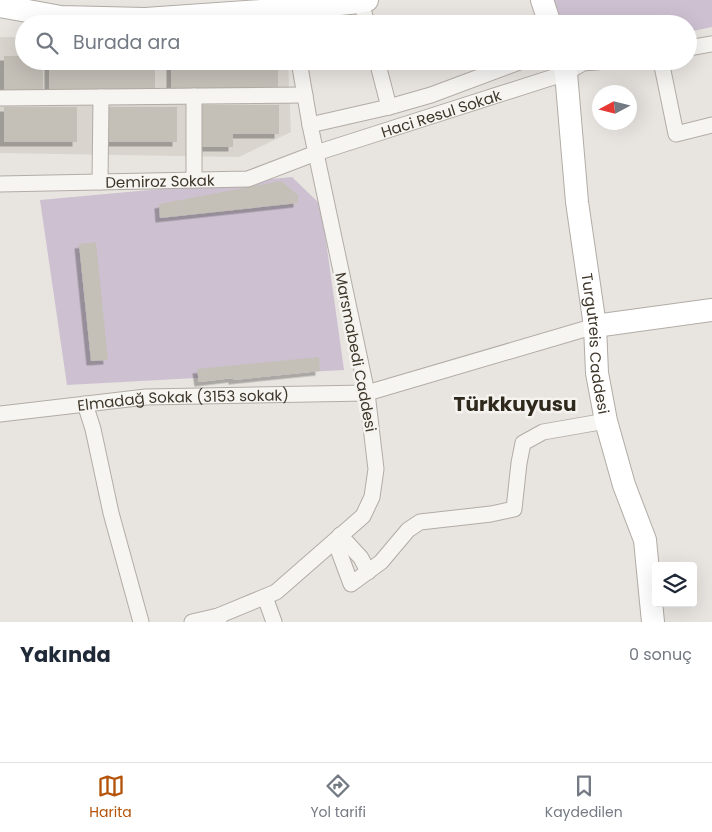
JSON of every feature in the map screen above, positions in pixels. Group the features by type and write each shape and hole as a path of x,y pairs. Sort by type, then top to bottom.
{"main road":[{"path":"542,0 547,15"},
{"path":"296,15 364,1"},
{"path":"0,5 51,15"},
{"name":"Turgutreis Caddesi","path":"564,70 577,202 595,326 597,373 606,421 624,485 645,540 653,622"},
{"path":"595,326 712,310"}],"street":[{"path":"364,1 366,15"},
{"path":"697,46 712,44"},
{"name":"Marsmabedi Caddesi","path":"192,622 219,619 276,592 362,516 372,497 376,469 367,393 310,125 301,70"},
{"path":"379,70 389,107"},
{"path":"310,125 389,107 431,95 498,70"},
{"name":"Haci Resul Sokak","path":"316,152 555,70"},
{"path":"663,70 676,134 712,125"},
{"path":"0,98 305,95"},
{"path":"194,96 194,180"},
{"path":"100,182 101,97"},
{"name":"Demiroz Sokak","path":"0,184 248,179 316,152"},
{"name":"Elmadağ Sokak (3153 sokak)","path":"0,414 146,397 367,393 595,326"},
{"path":"85,404 93,429 111,513 141,622"},
{"path":"338,538 351,584 381,562 408,530 420,522 491,514 514,508 523,443 542,432 606,421"},
{"path":"338,538 361,558 368,572"},
{"path":"265,597 274,622"}],"shaded area":[{"path":"553,0 712,0 712,27 697,30 697,15 554,15"},
{"path":"0,37 15,37 15,70 288,70 291,132 239,157 0,153"},
{"path":"292,177 321,205 344,370 67,385 40,200"}],"building":[{"path":"4,56 15,56 15,70 43,70 43,93 4,93"},
{"path":"49,70 155,70 155,93 49,93"},
{"path":"171,70 278,70 278,89 171,89"},
{"path":"198,105 279,105 279,134 233,134 233,147 198,147"},
{"path":"4,107 77,107 77,142 4,142"},
{"path":"105,107 177,107 177,142 105,142"},
{"path":"281,181 298,195 298,203 160,218 159,204"},
{"path":"96,242 108,360 91,361 79,244"},
{"path":"319,357 320,371 233,380 233,378 199,382 197,369"}],"district":[{"name":"Türkkuyusu","path":"515,404"}]}
